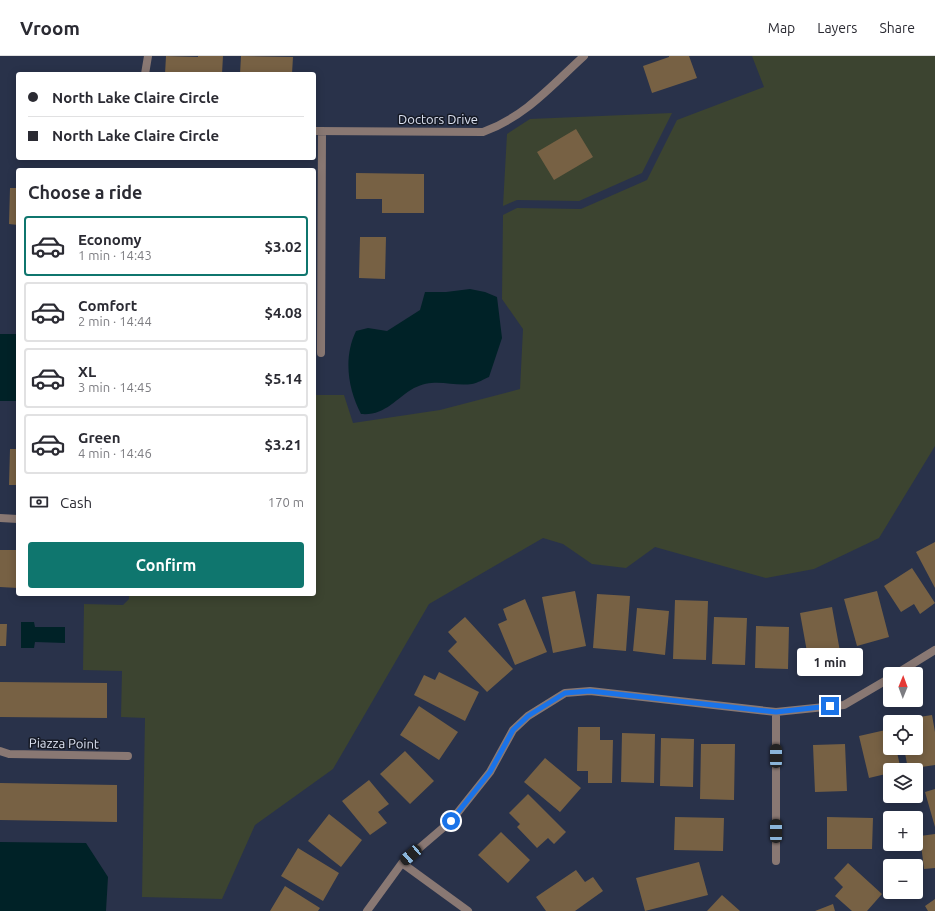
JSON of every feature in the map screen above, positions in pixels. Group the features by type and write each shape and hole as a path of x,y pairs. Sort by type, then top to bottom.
{"street":[{"path":"145,72 148,56"},
{"name":"Doctors Drive","path":"318,131 483,132 503,125 525,111 584,56"},
{"path":"318,131 321,353"},
{"path":"0,518 16,519"},
{"path":"907,667 935,650"},
{"path":"367,911 402,864 451,821 490,772 513,730 528,716 565,693 590,691 776,712 844,705 883,682"},
{"path":"776,712 776,861"},
{"name":"Piazza Point","path":"0,751 9,754 128,756"},
{"path":"402,864 468,911"}],"shaded area":[{"path":"752,56 935,56 935,446 879,538 814,569 766,578 655,547 626,568 592,564 563,544 543,538 429,604 333,769 255,825 222,899 142,897 145,718 121,717 122,671 83,670 84,604 123,605 129,599 129,596 316,596 316,395 344,395 353,423 440,410 520,389 523,329 502,299 503,215 517,208 581,209 647,180 677,120 764,87"},
{"path":"672,113 642,173 579,201 517,200 503,206 507,134 530,119"},
{"path":"470,289 485,292 497,297 502,338 489,377 479,382 465,385 430,383 422,385 407,392 383,410 369,414 361,414 350,384 348,363 349,352 356,331 368,328 387,331 420,310 425,292 446,292"},
{"path":"0,334 16,334 16,401 0,401"},
{"path":"21,622 34,622 35,627 65,627 65,643 35,642 34,648 21,648"},
{"path":"0,842 86,843 108,877 106,911 0,911"}],"building":[{"path":"166,56 223,56 222,72 165,72"},
{"path":"241,56 293,57 292,72 240,72"},
{"path":"669,56 689,56 697,78 652,93 643,66"},
{"path":"576,129 593,157 554,180 537,152"},
{"path":"356,173 424,174 424,213 382,213 382,199 356,199"},
{"path":"10,188 16,188 16,225 9,224"},
{"path":"360,237 386,237 385,279 359,278"},
{"path":"10,449 16,449 16,485 9,485"},
{"path":"935,542 935,588 916,552"},
{"path":"0,550 16,550 16,588 0,587"},
{"path":"912,568 935,603 920,614 914,604 901,612 884,586"},
{"path":"575,591 586,646 553,653 542,597"},
{"path":"877,591 889,637 857,646 844,599"},
{"path":"597,594 630,596 626,651 593,648"},
{"path":"525,599 547,652 515,665 498,624 507,620 503,609"},
{"path":"675,600 708,601 706,660 673,659"},
{"path":"832,607 841,657 809,663 800,613"},
{"path":"637,608 669,611 665,655 633,651"},
{"path":"465,617 513,669 487,692 448,651 457,642 448,632"},
{"path":"714,617 747,618 745,665 712,664"},
{"path":"0,624 7,624 6,646 0,646"},
{"path":"756,626 789,627 788,669 755,668"},
{"path":"439,672 479,692 465,721 414,695 424,675 435,680"},
{"path":"0,682 107,683 107,718 0,717"},
{"path":"419,706 458,732 439,760 400,735"},
{"path":"932,715 935,732 935,765 923,767 923,763 907,763 905,755 923,755 923,716"},
{"path":"578,727 600,727 600,740 613,740 612,783 588,783 588,771 577,771"},
{"path":"883,731 883,755 898,755 899,763 883,763 883,775 869,778 859,736"},
{"path":"622,733 655,734 654,783 621,782"},
{"path":"661,738 694,739 693,787 660,786"},
{"path":"701,744 735,744 734,800 700,799"},
{"path":"845,744 847,791 815,792 813,745"},
{"path":"405,751 434,781 410,804 380,774"},
{"path":"545,758 581,788 560,812 524,782"},
{"path":"369,780 389,804 378,812 387,823 370,835 342,801"},
{"path":"0,783 117,785 117,822 0,820"},
{"path":"935,789 935,827 925,792"},
{"path":"528,794 566,832 554,844 548,838 537,848 517,827 520,824 509,813"},
{"path":"329,814 362,840 341,867 308,841"},
{"path":"675,817 724,818 723,851 674,850"},
{"path":"827,817 873,818 872,849 827,849"},
{"path":"501,832 530,860 508,883 478,855"},
{"path":"935,834 935,868 924,869 922,851 923,836"},
{"path":"298,848 339,873 323,901 281,876"},
{"path":"699,862 708,895 645,911 636,878"},
{"path":"848,863 882,894 867,911 852,911 835,896 843,887 834,878"},
{"path":"576,870 585,882 593,877 603,891 575,911 546,911 536,897"},
{"path":"285,886 320,908 318,911 270,911"},
{"path":"722,895 740,911 707,911"},
{"path":"935,899 935,911 928,911 925,906"},
{"path":"833,904 835,911 815,911"}],"route":[{"path":"451,821 490,772 513,730 528,716 565,693 590,691 776,712 830,706"}]}
